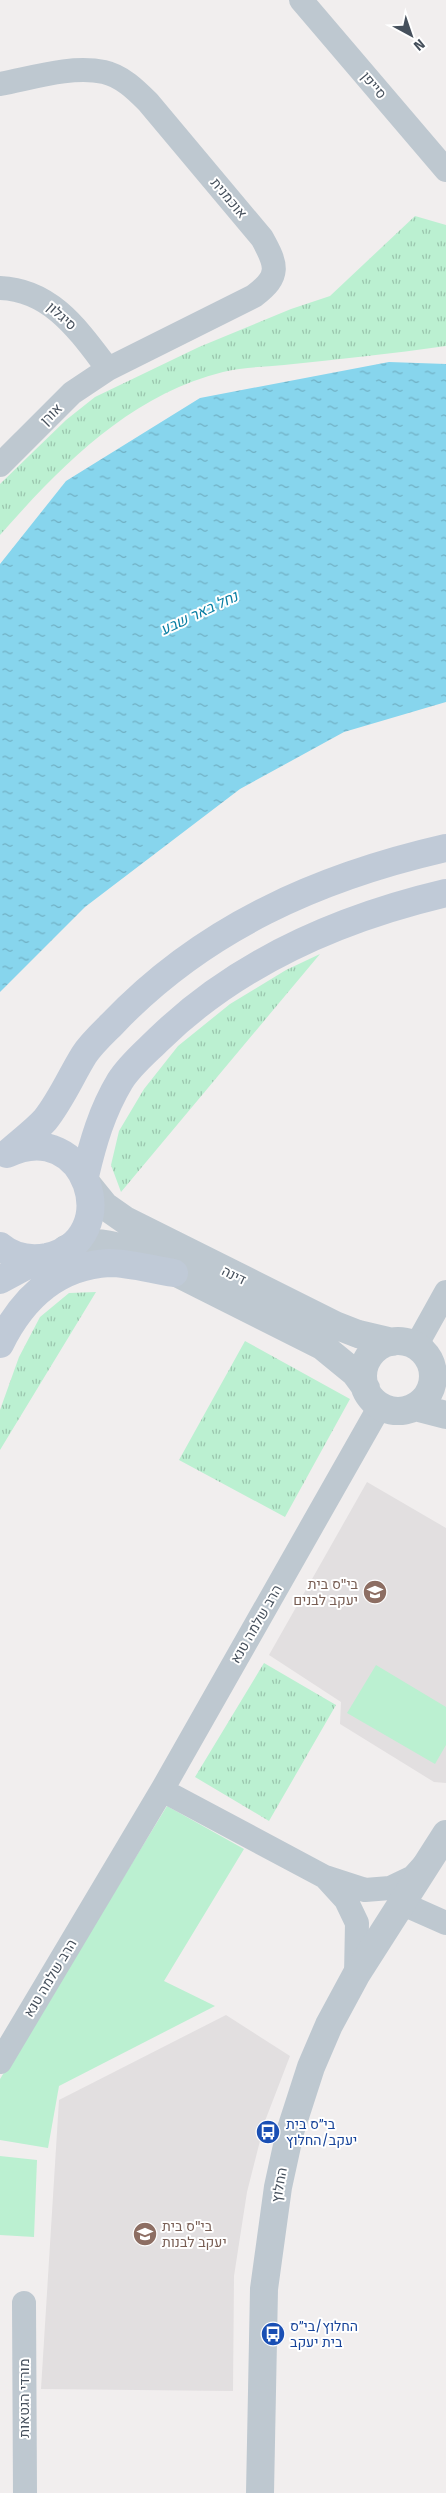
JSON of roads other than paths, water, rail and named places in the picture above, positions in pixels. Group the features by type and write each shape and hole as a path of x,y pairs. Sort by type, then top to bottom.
{"main road":[{"path":"4,1156 44,1120 86,1053 112,1024 148,988 198,949 261,912 330,881 402,858 446,848"},
{"path":"0,1280 39,1258 66,1249 85,1228 91,1207 87,1181 94,1137 106,1107 121,1078 177,1021 223,985 281,951 345,922 446,893"},
{"path":"4,1156 25,1147 60,1152 74,1162 87,1181"},
{"path":"0,1246 22,1257 39,1258"},
{"path":"0,1344 26,1302 39,1288 60,1275 109,1263 174,1273"}],"street":[{"name":"סייפן","path":"301,0 446,170"},
{"name":"אוכמנית","path":"0,84 66,72 88,71 105,72 121,79 148,102 262,238 271,254 275,267 273,277 265,288 254,296 108,369"},
{"name":"סיגלון","path":"0,288 23,291 39,297 59,310 74,324 108,369"},
{"name":"אורן","path":"0,465 72,393 108,369"},
{"name":"דינה","path":"87,1181 105,1206 125,1220 335,1325 358,1334 404,1344"},
{"name":"דינה","path":"66,1249 84,1242 119,1247 174,1273 322,1346 355,1373 373,1397"},
{"path":"404,1344 446,1292"},
{"path":"404,1344 424,1352 439,1373 433,1379 430,1390 424,1400 415,1407 397,1411 373,1397 364,1373 368,1359 383,1345 404,1344"},
{"name":"הרב שלמה טנא","path":"0,2062 162,1790 373,1397"},
{"path":"415,1407 446,1415"},
{"path":"162,1790 325,1877 365,1890 390,1888 413,1877 440,1842"},
{"name":"החלוץ","path":"260,2493 264,2289 278,2187 290,2132 311,2067 329,2025 356,1975 403,1904 440,1842"},
{"path":"325,1877 346,1900 358,1924 356,1975"},
{"path":"403,1904 446,1923"},
{"name":"מורדי הגטאות","path":"24,2303 25,2493"}],"water":[{"name":"נחל באר שבע","path":"389,362 446,364 446,702 344,732 240,789 85,907 0,992 0,564 66,481 200,398"}],"place":[{"name":"בי\"ס בית יעקב לבנים","path":"375,1592"},
{"name":"בי״ס בית יעקב/החלוץ","path":"268,2132"},
{"name":"בי\"ס בית יעקב לבנות","path":"145,2234"},
{"name":"החלוץ/בי״ס בית יעקב","path":"273,2334"}]}
